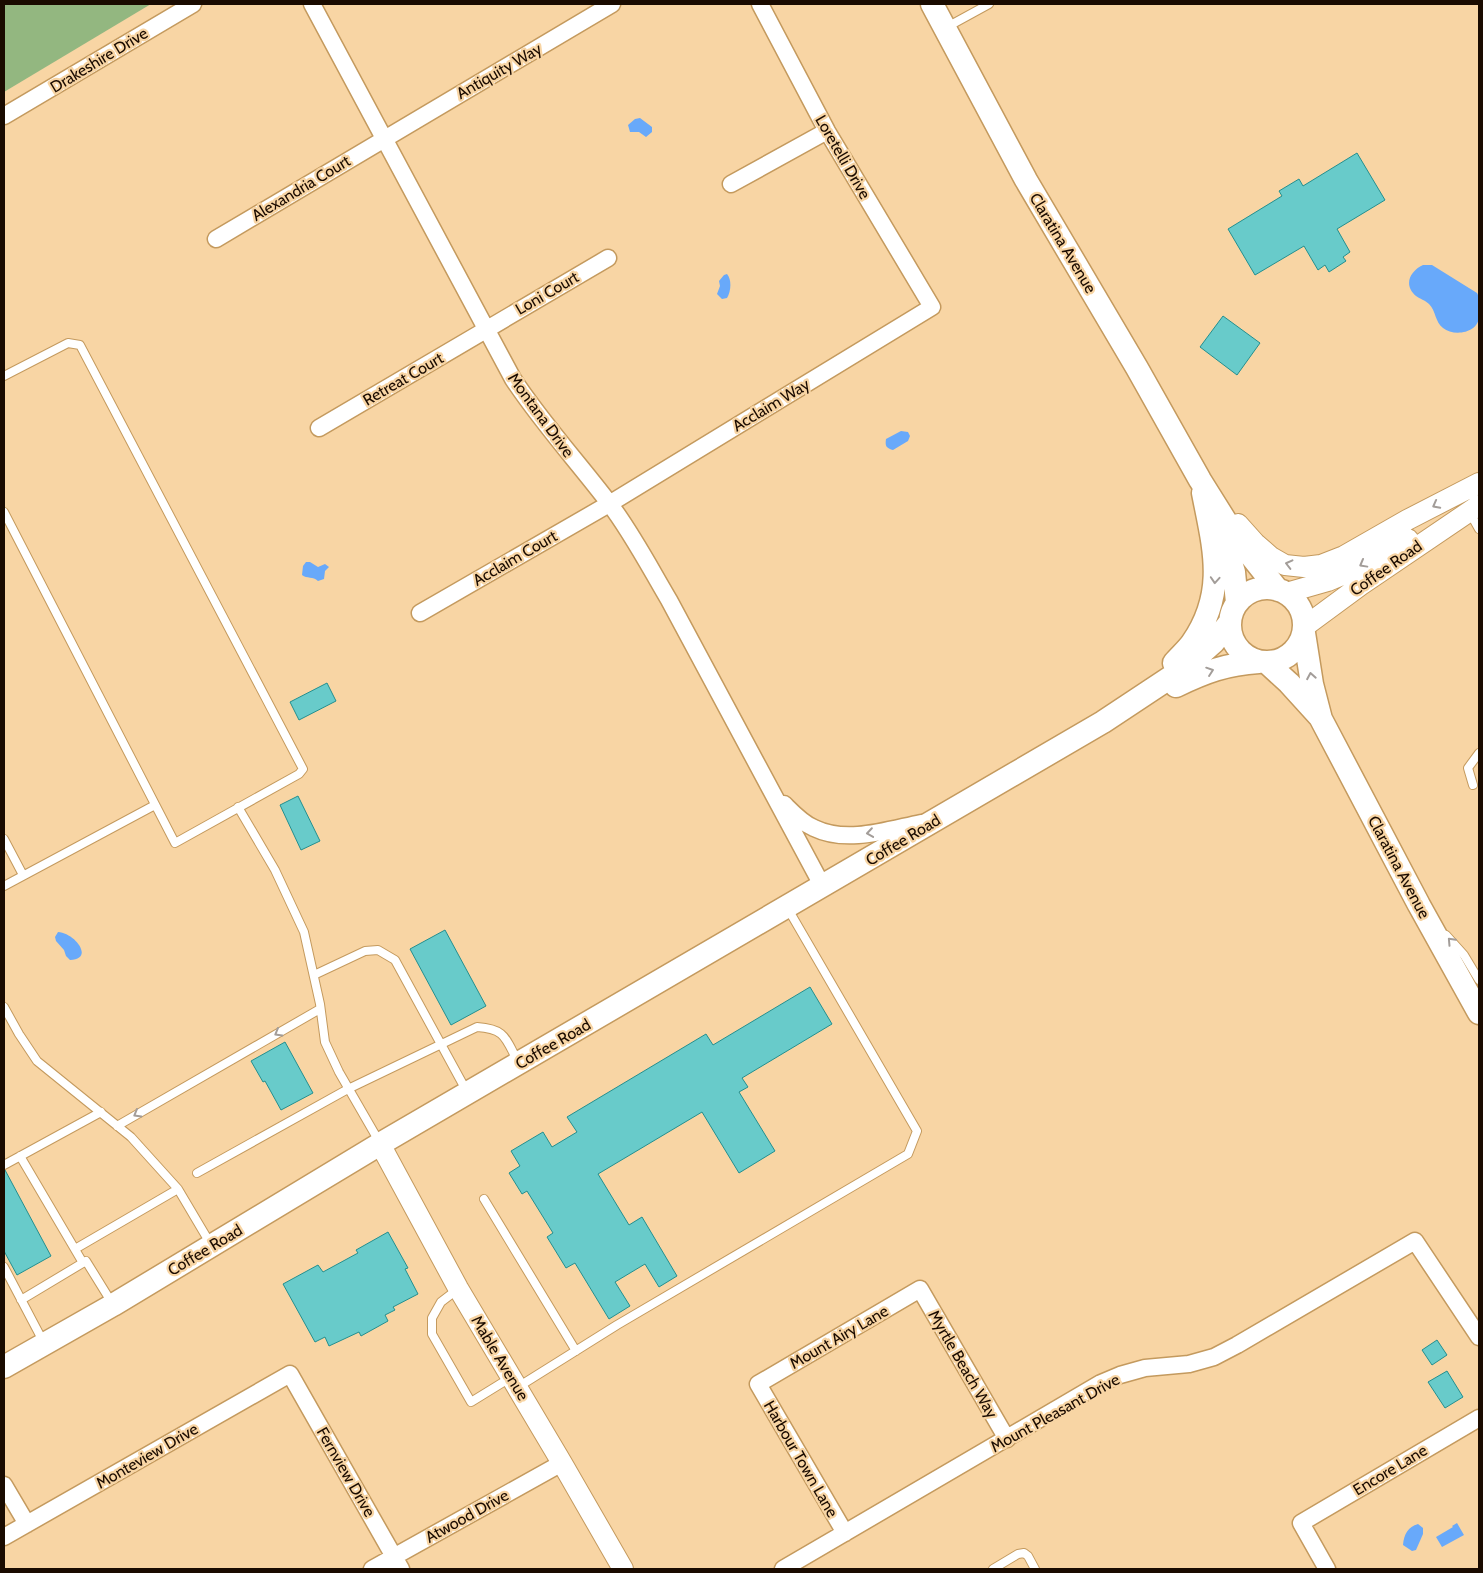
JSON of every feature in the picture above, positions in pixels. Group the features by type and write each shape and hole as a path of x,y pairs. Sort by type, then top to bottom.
{"main road":[{"name":"Claratina Avenue","path":"932,4 1026,180 1138,368 1200,480 1235,536 1282,591"},
{"name":"Claratina Avenue","path":"1200,480 1234,572 1234,612"},
{"path":"1103,722 1178,658 1198,633 1211,606 1215,585 1216,562 1200,480"},
{"path":"1271,588 1282,591 1294,599 1305,621 1299,644 1292,654 1282,660 1262,662 1248,657 1232,639 1230,627 1234,612 1246,594 1258,589 1271,588"},
{"name":"Coffee Road","path":"4,1367 114,1305 380,1144 1103,722 1186,667 1214,642 1234,612"},
{"name":"Claratina Avenue","path":"1304,630 1312,684 1321,719 1419,905 1479,1013"},
{"name":"Claratina Avenue","path":"1262,662 1289,683 1321,719"},
{"name":"Coffee Road","path":"1103,722 1197,675 1223,666 1262,662"}],"street":[{"name":"Drakeshire Drive","path":"4,116 193,4"},
{"name":"Montana Drive","path":"312,4 513,379 531,406 610,504 643,555 823,887"},
{"name":"Antiquity Way","path":"385,138 612,4"},
{"name":"Loretelli Drive","path":"760,4 827,131 932,307"},
{"path":"731,184 827,131"},
{"name":"Alexandria Court","path":"216,239 385,138"},
{"name":"Loni Court","path":"486,329 608,258"},
{"name":"Acclaim Way","path":"610,504 932,307"},
{"name":"Retreat Court","path":"319,428 486,329"},
{"path":"1200,480 1255,543 1271,558 1285,565 1304,567 1321,565 1344,556 1407,520 1479,483"},
{"name":"Acclaim Court","path":"420,613 610,504"},
{"name":"Coffee Road","path":"1282,591 1328,581 1349,572 1426,529 1474,508"},
{"name":"Coffee Road","path":"1304,630 1361,585 1474,508"},
{"name":"Montana Drive","path":"772,790 795,815 813,828 835,835 871,833 935,821"},
{"name":"Mable Avenue","path":"380,1144 458,1288 623,1569"},
{"name":"Mount Pleasant Drive","path":"783,1569 1101,1383 1145,1368 1189,1364 1214,1357 1415,1241 1479,1337"},
{"name":"Myrtle Beach Way","path":"920,1289 1007,1438"},
{"name":"Mount Airy Lane","path":"758,1384 920,1289"},
{"name":"Monteview Drive","path":"4,1537 290,1374"},
{"name":"Fernview Drive","path":"290,1374 397,1563"},
{"name":"Harbour Town Lane","path":"758,1384 845,1533"},
{"name":"Encore Lane","path":"1326,1569 1301,1523 1479,1418"},
{"name":"Atwood Drive","path":"372,1569 397,1563 562,1463"},
{"path":"4,1485 27,1524"}],"lane":[{"path":"945,28 989,4"},
{"path":"4,376 68,343 80,344 303,769 299,774 175,843 4,512"},
{"path":"1474,508 1479,529"},
{"path":"1472,785 1468,768 1479,753"},
{"path":"4,886 155,805"},
{"path":"238,807 275,870 304,932 314,975 325,1042 348,1089 380,1144"},
{"path":"4,839 23,875"},
{"path":"1419,905 1464,955 1479,980"},
{"path":"458,1288 441,1302 432,1318 432,1334 472,1402 576,1351 908,1154 917,1131 787,908"},
{"path":"314,975 365,950 378,950 395,960 468,1093"},
{"path":"4,1006 19,1034 37,1061 131,1137 178,1189 212,1246"},
{"path":"117,1126 320,1009"},
{"path":"197,1173 348,1089 477,1028 492,1028 503,1034 519,1064"},
{"path":"4,1165 101,1112"},
{"path":"20,1156 83,1263"},
{"path":"75,1249 178,1189"},
{"path":"484,1199 576,1351"},
{"path":"21,1300 86,1261 114,1305"},
{"path":"4,1267 44,1344"},
{"path":"993,1569 1018,1554 1024,1553 1028,1556 1035,1569"}],"green space":[{"path":"4,4 151,4 4,92"}],"water":[{"path":"640,118 652,127 652,132 646,137 639,132 630,132 628,125 635,119"},
{"path":"1423,265 1432,265 1477,293 1479,316 1478,322 1471,330 1459,333 1443,328 1440,326 1429,304 1412,292 1409,283 1410,279 1415,271"},
{"path":"727,274 730,279 730,289 727,298 722,299 717,294 720,286 719,281"},
{"path":"901,431 908,432 910,436 908,441 893,450 887,447 886,439"},
{"path":"306,562 310,562 318,567 325,564 329,567 325,571 324,579 318,581 302,575 303,566"},
{"path":"58,932 71,937 80,946 82,951 77,959 70,960 66,956 64,950 56,941 55,937"},
{"path":"1457,1523 1464,1535 1442,1547 1436,1537"},
{"path":"1418,1524 1423,1528 1423,1534 1416,1550 1412,1551 1403,1545 1409,1529"}],"building":[{"path":"1357,153 1385,200 1337,229 1350,252 1343,257 1346,261 1329,272 1325,265 1318,270 1304,246 1255,275 1228,229 1282,196 1279,191 1299,179 1303,186"},
{"path":"1223,316 1260,343 1237,375 1200,347"},
{"path":"327,683 336,701 299,720 290,702"},
{"path":"298,796 320,841 301,850 280,805"},
{"path":"445,930 486,1006 451,1025 410,949"},
{"path":"810,987 832,1024 742,1078 748,1087 739,1092 775,1151 739,1173 702,1112 598,1174 629,1225 642,1217 677,1276 659,1287 645,1264 615,1282 630,1306 609,1319 575,1263 566,1268 547,1237 553,1233 527,1191 522,1194 509,1173 520,1166 511,1151 543,1132 552,1147 577,1132 567,1117 706,1034 713,1045"},
{"path":"285,1042 313,1093 281,1110 251,1061"},
{"path":"5,1170 51,1256 17,1275 4,1251"},
{"path":"388,1232 408,1268 405,1269 418,1294 393,1307 395,1310 385,1315 388,1321 361,1336 359,1332 329,1346 325,1337 315,1342 283,1284 318,1265 323,1272 358,1253 356,1250"},
{"path":"1437,1340 1447,1355 1432,1365 1422,1350"},
{"path":"1447,1371 1463,1397 1445,1408 1428,1382"}]}
